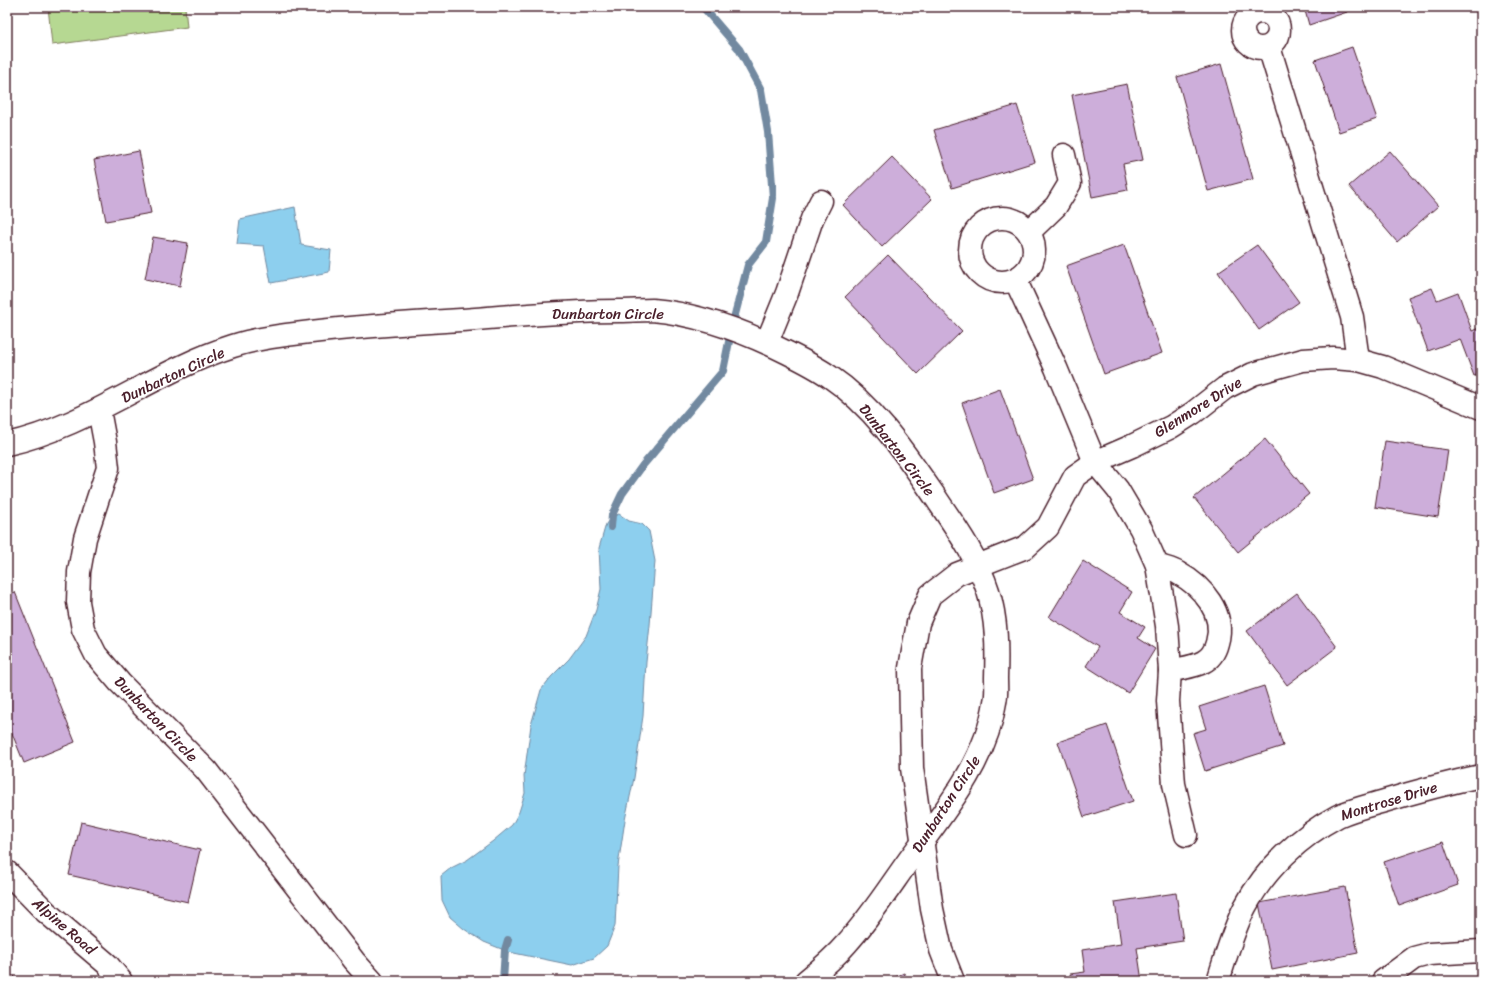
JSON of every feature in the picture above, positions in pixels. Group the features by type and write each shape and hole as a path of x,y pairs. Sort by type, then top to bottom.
{"street":[{"path":"1269,47 1352,316 1358,360"},
{"path":"1029,232 1056,206 1070,183 1064,155"},
{"path":"767,342 787,293 812,219 821,201"},
{"path":"1000,217 1011,219 1021,224 1029,232 1034,242 1034,253 1031,264 1025,273 1015,280 995,282 978,272 972,263 969,253 970,243 980,225 989,220 1000,217"},
{"path":"1015,280 1056,368 1095,462 1118,490 1141,529 1157,566 1167,626 1170,671 1168,701 1174,784 1186,835"},
{"name":"Dunbarton Circle","path":"7,444 57,429 99,410 166,374 234,346 276,336 340,328 582,311 653,310 687,316 734,329 767,342 829,375 854,395 879,421 934,496 978,566 988,592 995,623 997,662 996,700 988,731 978,758 956,795 847,944 826,965 806,981"},
{"name":"Glenmore Drive","path":"922,842 912,768 910,668 918,623 930,595 957,574 1026,547 1048,527 1075,476 1095,462 1171,427 1193,413 1226,388 1253,374 1303,360 1333,358 1358,360 1383,367 1481,408"},
{"name":"Dunbarton Circle","path":"99,410 106,442 108,468 85,538 79,572 78,602 83,629 96,654 120,683 206,770 354,961 372,981"},
{"path":"1157,566 1177,572 1191,581 1206,595 1215,610 1218,621 1219,637 1215,652 1204,662 1170,671"},
{"name":"Montrose Drive","path":"1218,981 1235,930 1245,906 1266,875 1287,852 1338,816 1426,788 1481,776"},
{"path":"922,842 932,909 940,943 954,981"},
{"name":"Alpine Road","path":"7,872 46,912 107,964 121,981"},
{"path":"1383,981 1414,958 1429,954 1481,951"}],"green space":[{"path":"48,7 185,7 187,27 52,45"}],"water":[{"path":"295,207 301,245 331,250 329,272 271,283 264,246 237,244 240,219"},
{"path":"619,514 629,521 642,524 649,531 655,561 643,716 634,778 625,820 618,866 615,926 607,946 594,958 572,965 509,952 484,942 464,929 450,917 442,900 441,876 451,868 467,860 493,841 512,825 519,812 525,793 524,776 531,725 541,690 551,677 569,659 586,636 596,610 601,589 599,548 606,524 611,517"}],"building":[{"path":"1304,7 1345,7 1347,12 1309,25"},
{"path":"1352,47 1377,119 1339,132 1315,60"},
{"path":"1221,64 1253,179 1208,191 1177,77"},
{"path":"1127,84 1143,160 1123,164 1128,190 1092,197 1072,95"},
{"path":"1017,105 1035,162 952,188 934,130"},
{"path":"139,151 151,213 106,221 94,160"},
{"path":"1390,151 1438,206 1397,242 1349,186"},
{"path":"892,157 932,199 882,247 843,205"},
{"path":"153,237 188,243 180,286 145,279"},
{"path":"1124,245 1162,353 1104,374 1066,266"},
{"path":"1257,245 1299,302 1259,330 1218,272"},
{"path":"888,255 962,331 918,374 845,297"},
{"path":"1432,288 1437,300 1458,292 1472,331 1481,327 1481,373 1474,376 1460,339 1428,351 1408,297"},
{"path":"1000,389 1033,479 994,493 962,403"},
{"path":"1265,439 1309,494 1238,552 1194,498"},
{"path":"1385,441 1448,450 1438,517 1375,507"},
{"path":"1083,561 1132,592 1120,612 1145,627 1138,638 1155,649 1128,693 1086,666 1098,647 1049,617"},
{"path":"15,592 75,742 24,763 7,721 7,595"},
{"path":"1297,593 1337,647 1287,685 1247,631"},
{"path":"1264,686 1283,746 1205,771 1193,733 1206,729 1199,707"},
{"path":"1107,725 1133,801 1084,817 1058,742"},
{"path":"81,822 200,850 188,902 69,875"},
{"path":"1443,842 1458,885 1399,906 1384,862"},
{"path":"1345,887 1358,953 1272,970 1259,903"},
{"path":"1176,893 1183,941 1137,948 1142,981 1071,981 1070,974 1085,972 1082,950 1121,944 1115,902"},
{"path":"7,972 21,981 7,981"},
{"path":"904,973 908,981 887,981"}],"waterway":[{"path":"611,527 612,515 622,494 643,465 723,371 733,322 748,265 766,242 773,198 768,132 761,90 739,49 703,7"},
{"path":"503,981 505,950 508,940"}]}
